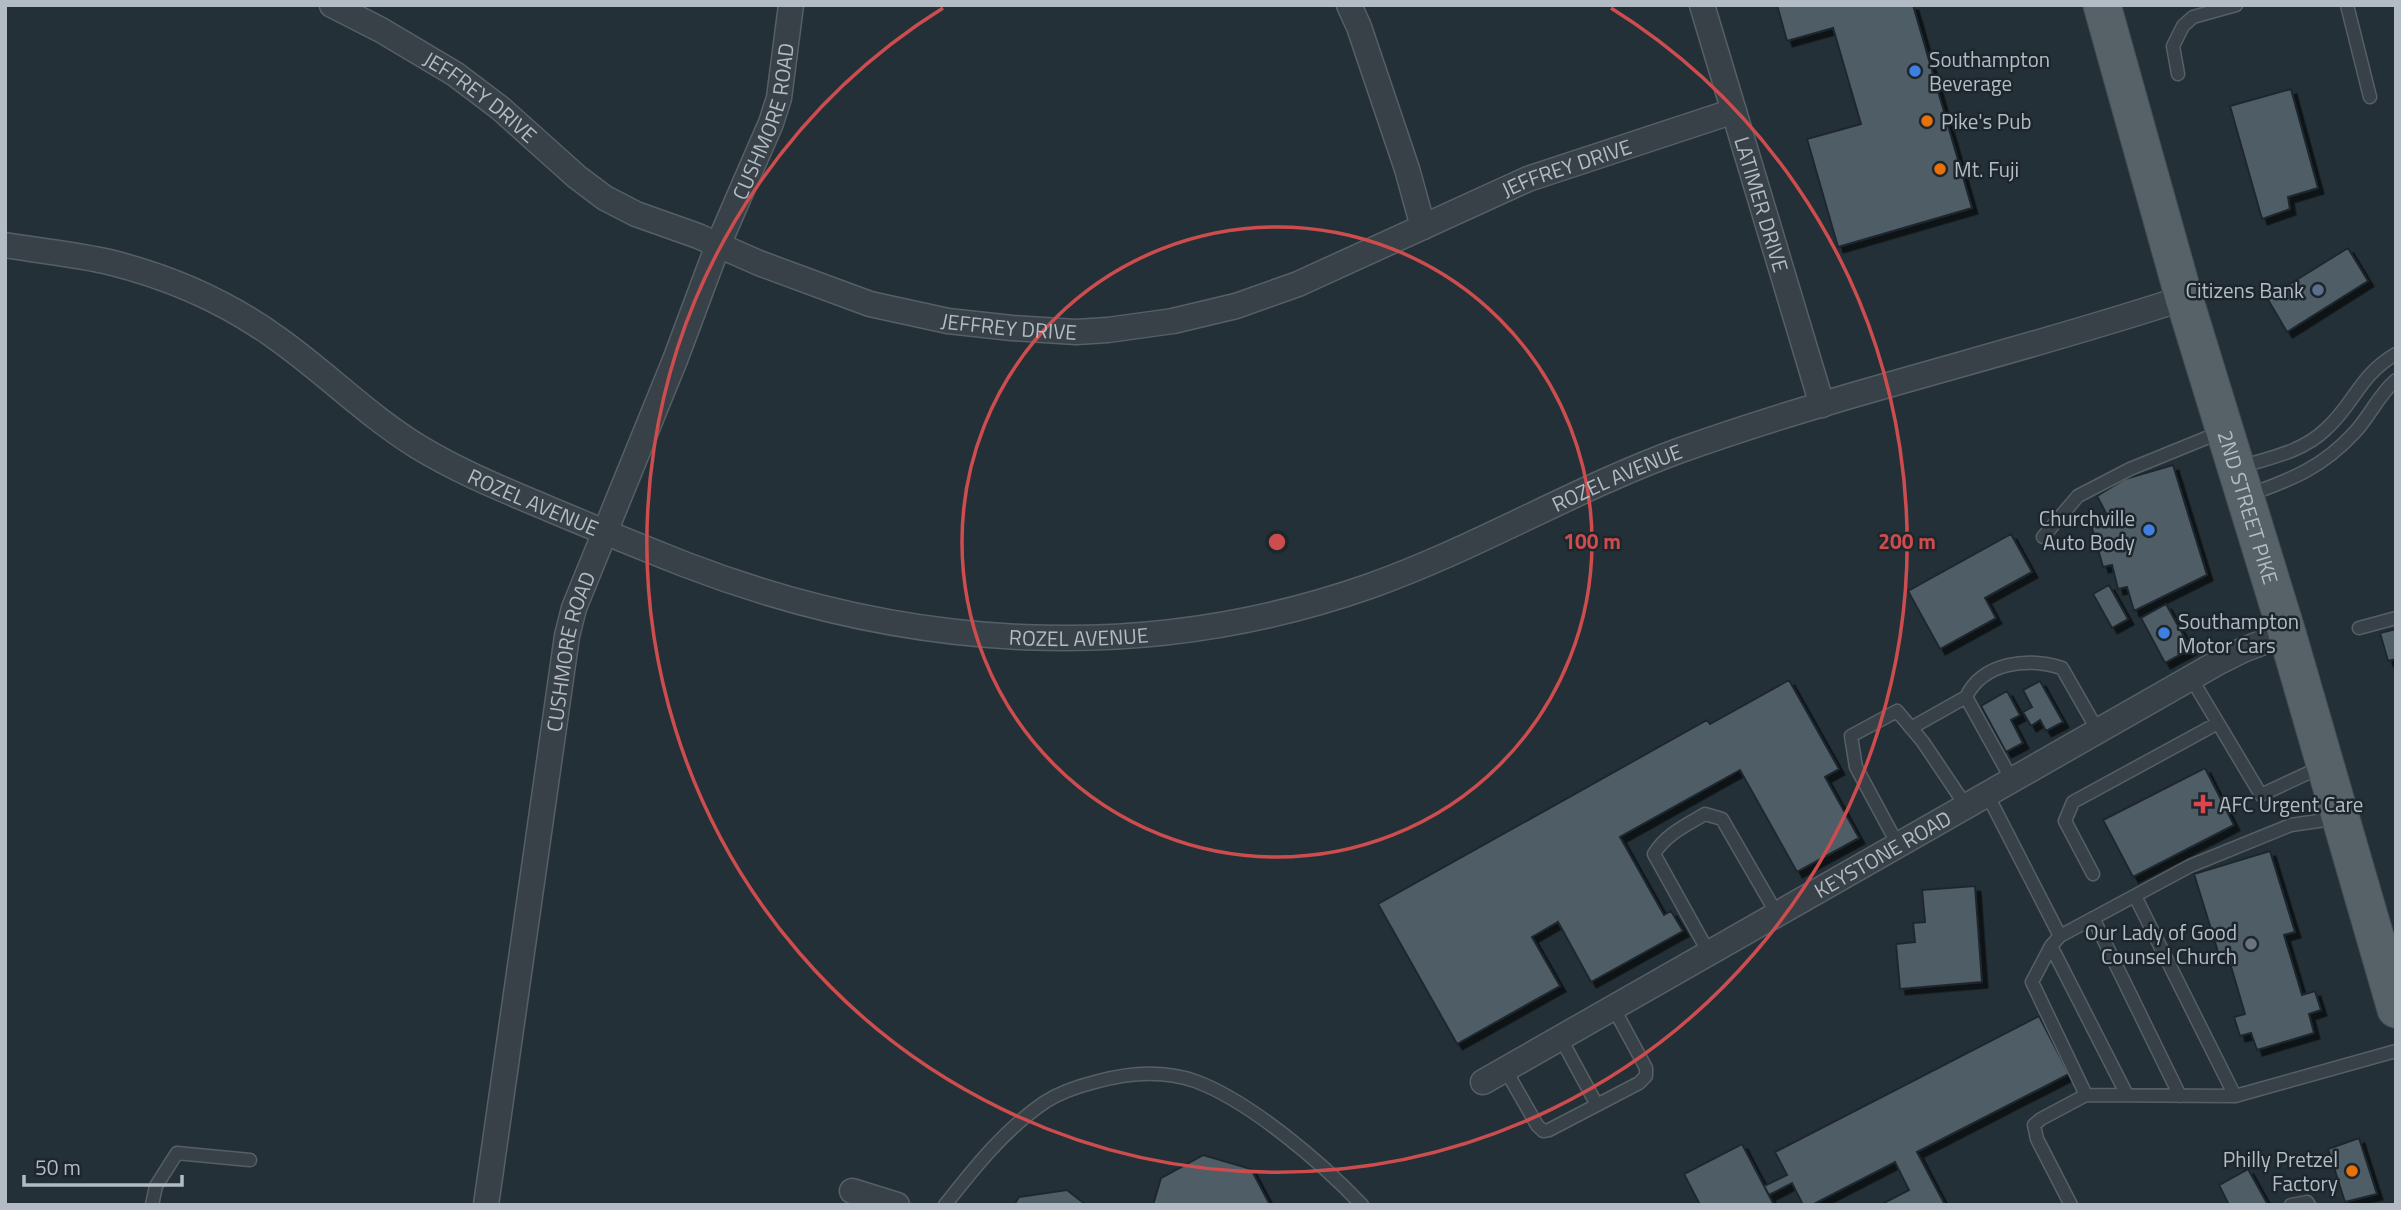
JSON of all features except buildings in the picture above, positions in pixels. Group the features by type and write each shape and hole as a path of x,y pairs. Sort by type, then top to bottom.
{"main road":[{"name":"2ND STREET PIKE","path":"2102,5 2184,298 2287,633 2396,1009"}],"street":[{"name":"JEFFREY DRIVE","path":"331,5 381,30 455,74 500,108 577,177 605,198 652,221 870,304 906,313 986,326 1076,332 1141,327 1236,306 1298,284 1528,179 1734,111"},
{"name":"CUSHMORE ROAD","path":"486,1205 565,646 574,608 779,98 791,5"},
{"path":"1349,5 1407,169 1423,227"},
{"name":"LATIMER DRIVE","path":"1702,5 1822,405"},
{"name":"ROZEL AVENUE","path":"5,245 107,262 197,291 284,342 379,421 448,464 605,532 745,586 809,606 889,624 1016,638 1125,636 1237,621 1303,606 1368,587 1428,563 1603,480 1700,444 1822,405 2184,298"},
{"name":"KEYSTONE ROAD","path":"1483,1082 2191,678 2242,650 2287,633"},
{"path":"852,1191 897,1205"}],"lane":[{"path":"2178,74 2173,46 2183,26 2193,17 2236,5"},
{"path":"2347,5 2370,97"},
{"path":"2240,482 2326,430 2364,379 2378,364 2396,354"},
{"path":"2240,482 2288,481 2325,461 2356,430 2396,380"},
{"path":"2043,537 2078,496 2130,469 2225,430"},
{"path":"2359,628 2396,618"},
{"path":"1911,728 1966,697 1971,686 1992,670 2014,664 2043,662 2062,668 2098,731"},
{"path":"2191,678 2262,795 2324,765"},
{"path":"1966,697 2011,780"},
{"path":"1898,845 1856,767 1851,736 1897,711 1966,806"},
{"path":"2093,874 2064,821 2073,802 2218,723"},
{"path":"1987,794 2127,1095"},
{"path":"1709,953 1654,855 1661,842 1687,824 1705,814 1722,819 1777,914"},
{"path":"2086,1095 2032,982 2055,941 2190,866 2291,825 2339,818"},
{"path":"2135,896 2235,1096"},
{"path":"2093,918 2180,1096"},
{"path":"1504,1069 1543,1131 1639,1083 1646,1076 1646,1068 1613,1007"},
{"path":"1560,1037 1597,1105"},
{"path":"2071,1205 2034,1132 2034,1125 2086,1095 2235,1096 2396,1051"},
{"path":"945,1205 988,1152 1017,1123 1048,1100 1086,1084 1123,1074 1157,1074 1194,1081 1234,1100 1332,1173 1362,1205"},
{"path":"152,1205 156,1186 177,1153 250,1160"},
{"path":"2291,1205 2306,1202 2309,1205"}],"place":[{"name":"Southampton Beverage","path":"1915,71"},
{"name":"Pike's Pub","path":"1927,121"},
{"name":"Mt. Fuji","path":"1940,169"},
{"name":"Citizens Bank","path":"2318,290"},
{"name":"Churchville Auto Body","path":"2149,530"},
{"name":"Southampton Motor Cars","path":"2164,633"},
{"name":"AFC Urgent Care","path":"2203,804"},
{"name":"Our Lady of Good Counsel Church","path":"2251,944"},
{"name":"Philly Pretzel Factory","path":"2352,1171"}]}
